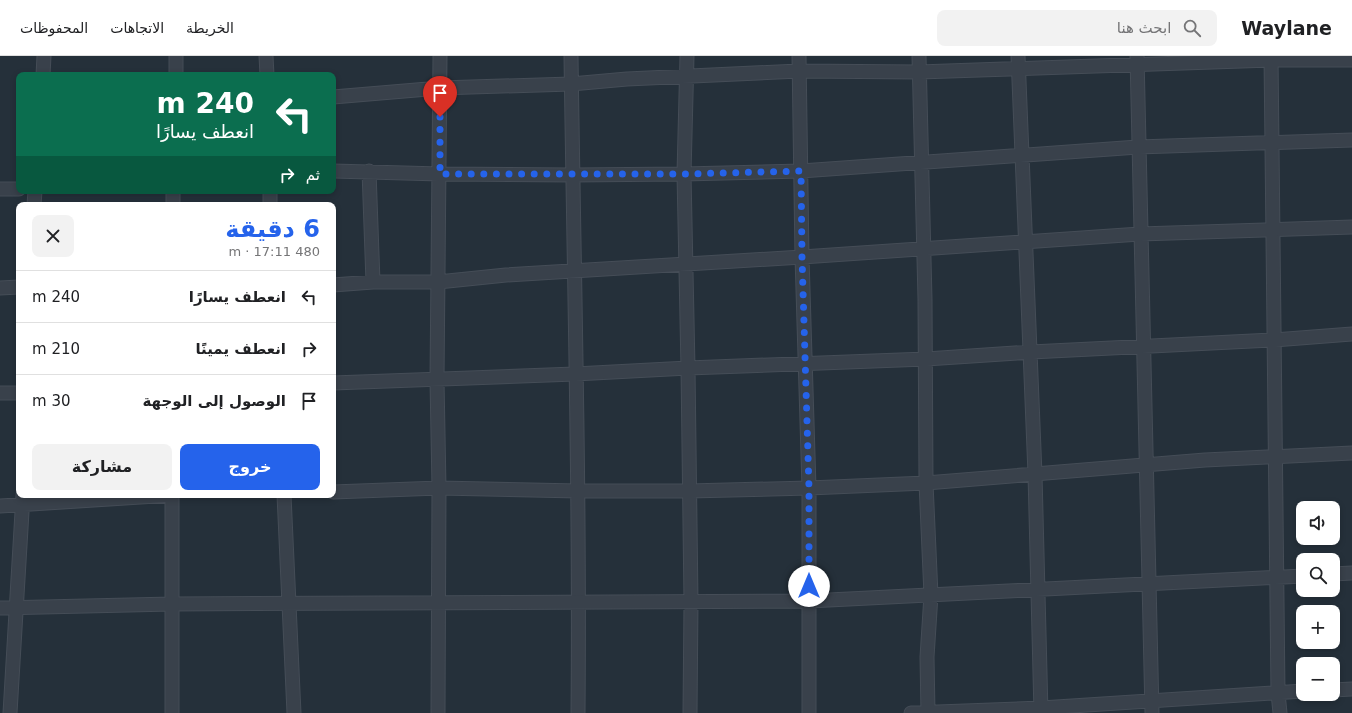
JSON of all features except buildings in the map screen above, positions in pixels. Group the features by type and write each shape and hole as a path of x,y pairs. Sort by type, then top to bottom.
{"street":[{"path":"43,72 44,56"},
{"path":"176,56 176,72"},
{"path":"266,56 267,72"},
{"path":"438,713 438,282 440,56"},
{"path":"571,56 578,491 578,713"},
{"path":"686,56 684,174 690,491 690,713"},
{"path":"799,56 802,257 809,488 809,713"},
{"path":"919,56 918,72 926,359 926,483 931,595 927,657 928,713"},
{"path":"1018,56 1021,155 1031,352 1041,710"},
{"path":"336,97 440,88 571,84 627,78 686,77 799,71 918,72 1018,70 1137,61 1271,58 1352,60"},
{"path":"1271,58 1276,577 1278,693 1280,713"},
{"path":"1137,61 1152,706"},
{"path":"336,171 440,174 684,174 801,171 1138,147 1352,140"},
{"path":"369,171 373,282"},
{"path":"0,189 16,189"},
{"path":"336,285 373,282 438,282 574,270 1026,243 1140,234 1352,227"},
{"path":"0,288 16,287"},
{"path":"336,383 438,380 688,368 926,359 1031,352 1274,340 1352,334"},
{"path":"0,393 16,393"},
{"path":"336,492 439,488 578,491 690,491 809,488 926,483 1146,465 1275,456 1352,453"},
{"path":"0,506 22,500 82,498"},
{"path":"172,498 172,713"},
{"path":"284,498 294,713"},
{"path":"10,713 22,500"},
{"path":"1340,574 1352,573"},
{"path":"0,608 172,604 809,601 1296,576"},
{"path":"1340,690 1352,689"},
{"path":"911,713 1152,706 1296,692"}],"route":[{"path":"440,117 440,174 684,174 801,171 809,488 809,586"}]}
